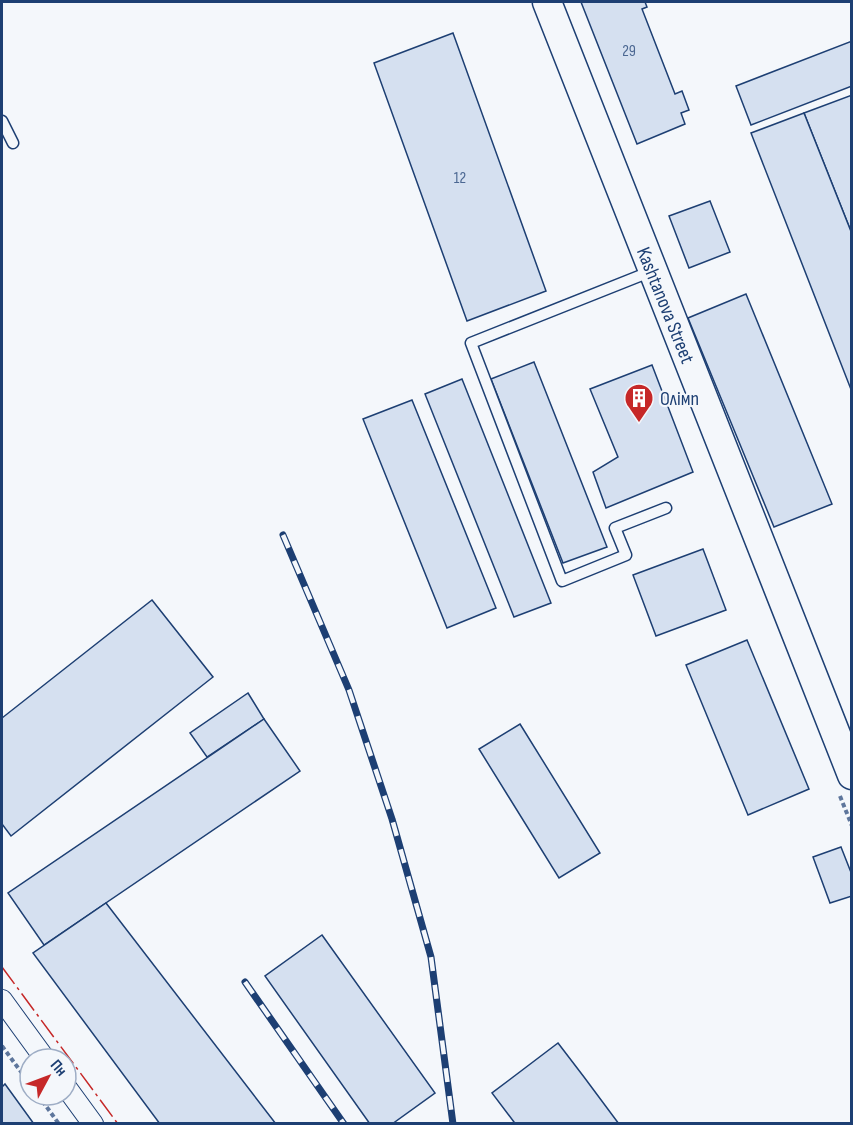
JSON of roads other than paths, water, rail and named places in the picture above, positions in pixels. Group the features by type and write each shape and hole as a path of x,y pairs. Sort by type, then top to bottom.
{"street":[{"name":"Kashtanova Street","path":"547,2 852,775"},
{"path":"2,1000 36,1047"},
{"path":"78,1103 93,1124"}],"lane":[{"path":"2,121 13,143"},
{"path":"653,270 471,343 562,581 626,555 615,528 666,508"}],"railway":[{"path":"283,535 349,690 392,819 431,957 453,1124"},
{"path":"245,982 344,1124"}],"place":[{"name":"Олімп","path":"639,424"}]}
